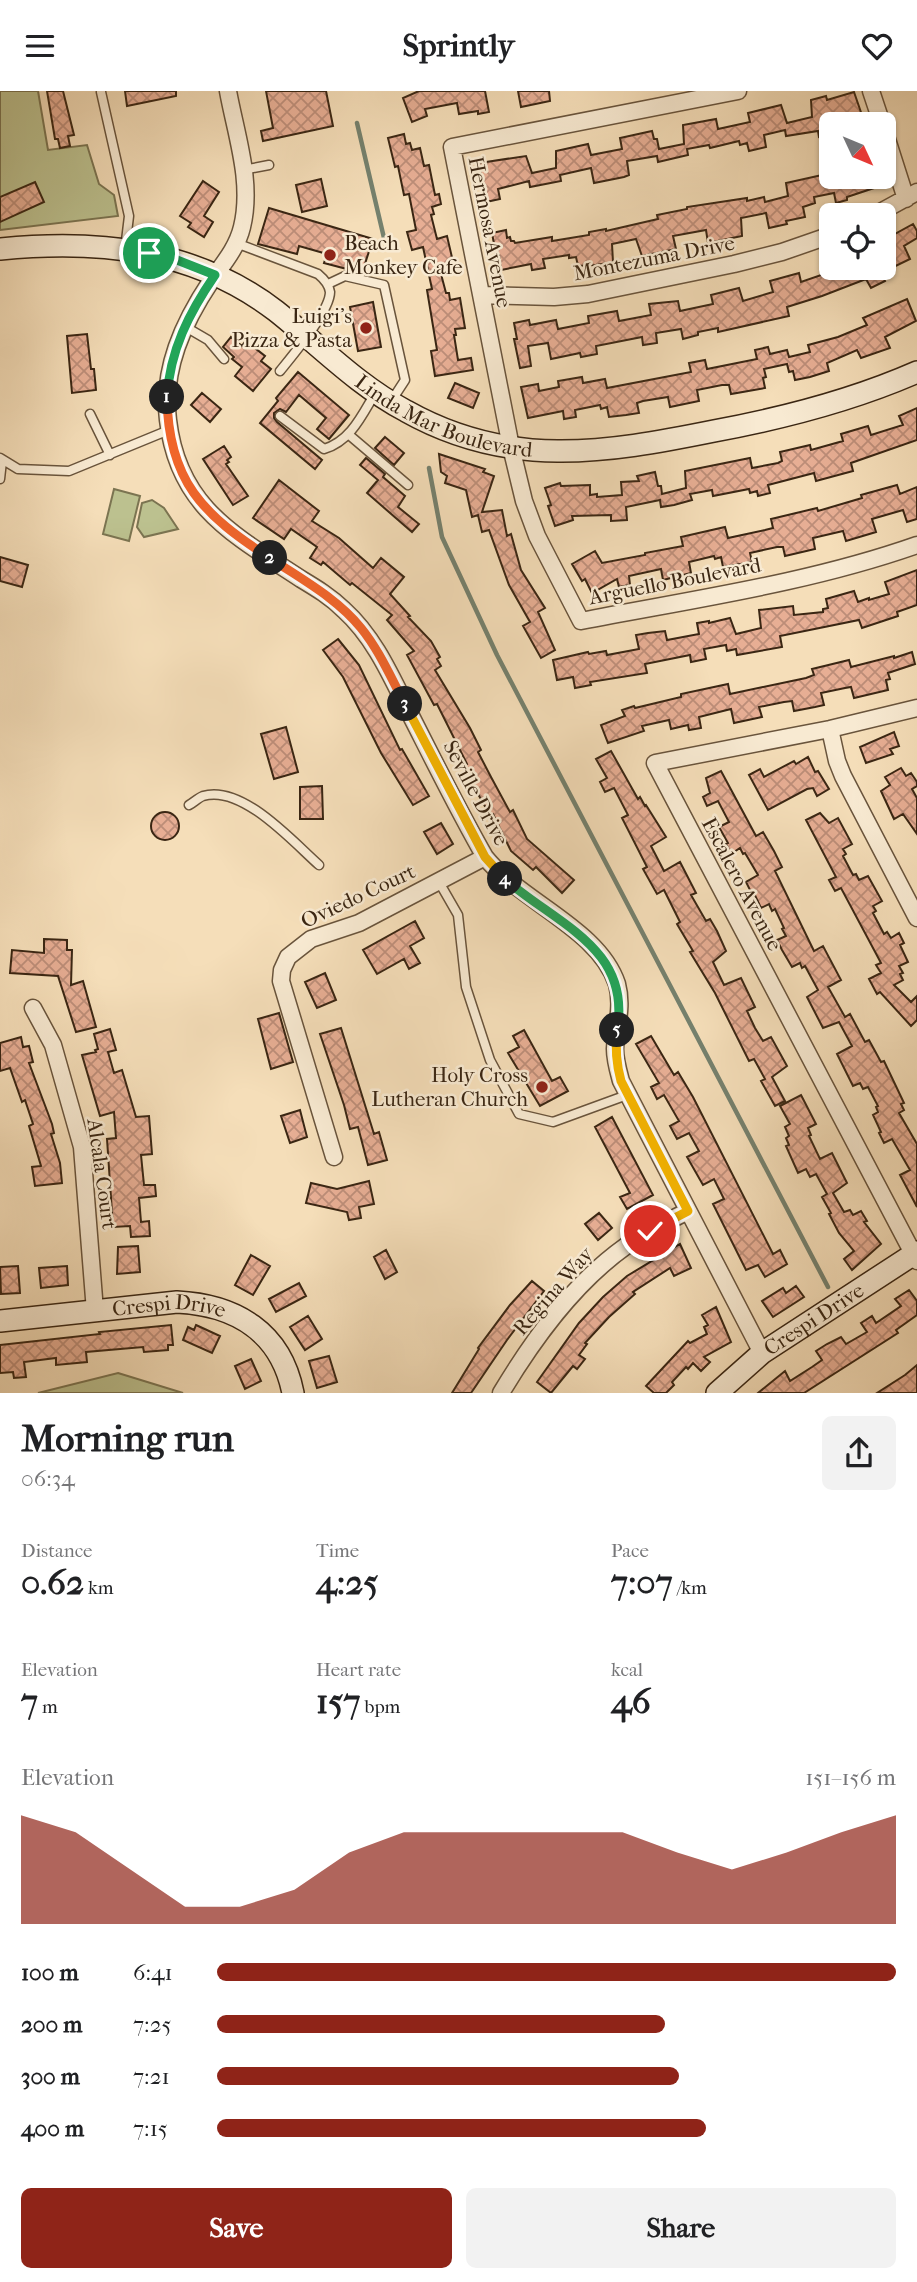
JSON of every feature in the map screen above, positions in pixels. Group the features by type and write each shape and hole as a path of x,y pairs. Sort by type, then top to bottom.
{"street":[{"name":"Seville Drive","path":"228,91 243,170 246,208 236,243 184,326 169,375 169,430 185,480 208,512 238,538 328,596 361,628 385,665 485,857 508,882 584,938 604,959 617,986 620,1019 615,1051 616,1066 627,1095 762,1353"},
{"name":"Hermosa Avenue","path":"511,447 452,147 738,91"},
{"path":"871,91 878,112"},
{"path":"896,159 911,195"},
{"name":"Montezuma Drive","path":"481,295 554,297 588,294 734,264 819,239"},
{"name":"Linda Mar Boulevard","path":"0,249 61,245 125,249 172,258 215,275 256,297 383,397 429,423 511,447 539,451 593,451 649,444 803,412 868,392 917,372"},
{"name":"Arguello Boulevard","path":"511,447 530,518 581,621 810,576 917,545"},
{"name":"Escalero Avenue","path":"916,1256 655,763 830,729 917,708"},
{"path":"830,729 843,776 917,918"},
{"name":"Oviedo Court","path":"334,1157 281,981 282,970 288,957 311,939 359,923 485,857"},
{"name":"Alcala Court","path":"33,1007 53,1045 82,1147 95,1311"},
{"name":"Regina Way","path":"501,1393 546,1327 587,1278 628,1244 688,1211"},
{"name":"Crespi Drive","path":"717,1393 762,1353 916,1256"},
{"name":"Crespi Drive","path":"0,1321 177,1302 220,1308 238,1315 269,1341 282,1359 293,1393"}],"lane":[{"path":"101,92 129,216 125,249"},
{"path":"243,170 269,165"},
{"path":"236,243 318,274 328,284 330,294 325,307 307,337 281,371"},
{"path":"280,416 324,449 337,445 383,397 405,380 384,285 345,276 328,284"},
{"path":"184,326 208,340 224,359"},
{"path":"89,414 110,455"},
{"path":"0,479 1,460 18,469 69,471 169,430"},
{"path":"348,434 408,485"},
{"path":"189,806 202,796 220,795 235,799 254,808 319,865"},
{"path":"439,882 457,915 466,987 490,1060 519,1114 553,1122 627,1095"}],"green space":[{"path":"0,91 38,91 48,150 87,145 99,184 114,195 118,216 0,230"},
{"path":"114,489 140,496 129,541 103,534"},
{"path":"152,500 164,508 178,529 144,537 137,527 142,503"},
{"path":"118,1373 183,1393 38,1393"}],"building":[{"path":"47,91 63,91 74,135 68,136 70,146 60,148 58,139 55,139"},
{"path":"125,91 176,91 176,96 127,106"},
{"path":"266,91 326,91 333,126 263,141 261,131 273,128"},
{"path":"419,91 485,91 489,112 459,114 457,103 425,109 427,116 412,122 403,98"},
{"path":"518,91 549,91 550,101 521,107"},
{"path":"854,92 861,112 819,112 819,137 818,131 786,136 785,130 764,135 766,147 749,151 747,143 740,145 739,141 710,148 709,145 687,149 688,155 658,162 657,156 627,161 629,175 624,177 594,183 591,168 560,175 561,181 530,187 529,181 498,189 500,199 486,202 479,163 526,156 532,173 556,168 556,151 588,144 591,155 622,149 620,138 652,131 659,149 684,144 683,125 716,119 718,129 750,122 748,113 781,105 787,123 812,117 811,100 826,96 827,100"},
{"path":"404,134 406,144 410,143 412,150 420,148 424,166 429,165 435,195 439,194 441,204 432,207 434,214 431,215 437,239 447,236 454,266 444,268 445,273 441,274 450,300 460,298 465,328 455,329 458,360 471,358 473,370 435,376 431,351 437,350 427,290 432,289 423,247 412,250 407,232 416,230 409,194 404,195 388,138"},
{"path":"819,176 819,189 871,189 836,203 834,193 814,197 815,203 803,207 805,217 786,221 787,224 769,228 766,213 741,218 742,236 708,243 706,230 673,236 676,249 642,256 636,239 612,244 613,262 596,265 578,266 576,257 569,258 569,255 543,259 545,268 532,270 531,264 501,270 499,255 496,255 492,233 506,230 507,238 510,237 515,243 589,235 589,232 606,231 658,219 657,215 687,207 747,198 747,201 764,197 765,202 788,196 786,183"},
{"path":"321,179 327,206 302,212 296,185"},
{"path":"203,181 219,192 204,216 213,222 204,237 188,227 191,223 180,216"},
{"path":"35,182 44,202 0,222 0,197"},
{"path":"269,208 373,239 362,273 324,263 327,254 299,246 297,254 258,244"},
{"path":"913,224 917,231 917,238 904,246 910,259 896,266 896,233"},
{"path":"799,273 801,282 819,276 819,280 863,280 787,307 789,316 718,332 718,328 698,332 698,335 683,339 681,329 656,333 657,343 643,345 642,337 596,346 597,354 581,357 580,353 551,359 548,343 528,346 531,366 520,368 514,339 517,339 514,323 529,320 530,325 556,320 558,329 589,323 588,316 617,311 619,321 651,315 649,304 678,301 680,311 713,304 711,295 739,288 743,301 773,292 770,281"},
{"path":"867,280 884,280 885,281 871,288"},
{"path":"907,299 916,321 885,337 890,348 861,358 857,350 827,363 829,371 810,377 795,380 793,371 789,372 787,364 764,369 765,388 731,394 729,385 722,385 697,390 699,401 670,407 668,397 643,401 637,403 639,413 626,415 609,417 607,407 601,409 600,405 575,410 576,417 564,419 563,411 528,418 521,387 538,384 539,391 559,387 558,381 582,377 583,383 605,379 607,388 691,372 689,363 705,360 707,369 757,359 755,350 768,347 770,354 787,350 789,357 810,352 808,345 867,325 863,318"},
{"path":"373,302 381,347 358,351 350,307"},
{"path":"87,334 96,390 72,393 67,336"},
{"path":"231,337 242,346 244,343 249,347 251,345 265,356 261,361 271,369 253,391 235,376 242,367 223,347"},
{"path":"298,372 349,415 329,439 317,429 326,418 299,395 286,412 280,409 274,413 277,422 322,460 315,469 260,423 278,401 276,398"},
{"path":"455,383 479,393 473,408 448,398"},
{"path":"202,393 221,409 210,422 191,405"},
{"path":"917,408 917,440 851,463 853,471 816,481 814,473 768,485 770,493 758,496 757,491 750,493 749,489 713,496 712,490 690,494 692,500 674,505 661,507 660,500 626,507 627,520 611,521 611,515 572,516 573,520 555,526 548,506 551,505 545,488 560,483 561,486 590,485 590,495 597,494 597,497 622,495 621,482 639,481 637,476 655,472 662,494 686,488 685,471 750,458 752,468 778,463 782,461 780,452 810,445 811,450 843,441 841,434 868,426 871,435 903,425 899,416"},
{"path":"385,437 404,453 394,465 375,448"},
{"path":"224,446 231,457 226,464 248,496 233,505 203,459"},
{"path":"439,454 485,469 483,472 494,476 482,512 502,510 507,536 511,534 521,570 545,608 538,612 555,650 541,658 523,626 530,622 509,585 489,530 482,532 478,515 472,517 466,490 445,483 447,476 441,472"},
{"path":"366,458 405,496 398,507 419,524 412,532 367,493 378,480 360,465"},
{"path":"279,480 319,511 312,521 339,538 373,568 381,558 404,577 390,594 431,641 440,657 437,659 441,666 435,670 470,728 481,750 478,752 527,839 574,880 562,893 536,867 533,870 511,851 493,814 490,815 478,794 465,765 467,764 437,704 434,705 407,655 414,651 387,620 392,615 323,562 321,565 310,558 317,547 291,529 284,539 253,518"},
{"path":"897,485 900,494 917,487 917,519 907,522 903,510 872,519 876,532 846,541 843,531 813,538 815,549 785,556 783,547 777,547 750,553 752,562 723,567 721,557 715,559 714,556 689,562 691,573 663,580 661,569 629,576 630,585 619,587 617,579 592,593 585,579 582,581 572,564 595,551 602,563 683,546 681,537 725,527 728,538 765,530 773,528 771,519 817,508 818,511"},
{"path":"0,557 28,565 22,587 0,581"},
{"path":"917,570 917,605 897,612 898,616 862,628 859,620 780,636 782,647 737,655 736,649 727,651 726,645 704,649 706,659 691,662 690,655 645,664 647,673 590,682 591,685 575,688 573,677 557,680 553,660 588,652 606,651 607,655 639,649 636,635 665,631 667,640 699,634 697,623 709,621 730,618 736,634 761,628 759,610 793,606 794,615 823,612 823,609 828,608 826,599 854,591 858,602 889,594 885,582"},
{"path":"338,639 359,665 400,750 402,749 429,796 413,805 381,753 343,677 323,650"},
{"path":"912,652 915,664 888,673 888,690 854,698 851,687 821,693 824,705 794,711 792,701 759,707 762,717 734,723 731,709 699,717 701,728 689,730 688,725 671,729 669,720 642,726 644,731 608,743 601,725 625,716 622,710 681,697 681,694 728,684 730,694 806,678 814,675 812,669 849,660 851,667"},
{"path":"286,727 298,772 274,779 261,734"},
{"path":"894,732 899,746 890,749 893,754 866,763 860,747"},
{"path":"611,751 638,799 640,797 646,805 666,837 651,846 664,871 680,862 696,893 691,895 706,921 710,919 717,931 726,951 713,962 724,985 741,978 755,1007 747,1011 755,1028 763,1041 771,1037 787,1066 772,1077 785,1101 775,1106 761,1081 765,1079 754,1059 749,1061 715,993 690,952 693,951 677,924 680,922 664,890 657,894 643,869 647,867 622,818 628,815 614,788 605,792 600,782 607,778 596,759"},
{"path":"808,757 815,772 818,771 829,789 817,796 813,788 807,789 768,810 749,775 760,769 764,777 794,761 796,764"},
{"path":"901,768 906,776 911,773 917,782 917,786 912,789 917,798 917,834 903,814 894,819 881,791 890,785 885,777"},
{"path":"721,771 756,836 763,832 774,851 782,867 775,871 814,951 823,946 841,980 828,987 845,1017 850,1014 865,1042 869,1040 881,1062 884,1061 904,1103 901,1104 904,1110 899,1113 917,1144 917,1207 900,1175 910,1170 892,1139 884,1143 879,1133 881,1132 873,1115 878,1112 878,1106 868,1087 863,1089 860,1083 853,1086 837,1054 852,1046 839,1022 823,1028 807,997 818,990 805,966 802,968 800,963 792,967 782,950 777,940 786,936 775,909 772,911 769,904 761,908 746,882 758,875 740,848 731,854 719,827 729,822 718,801 707,806 703,797 710,793 706,778"},
{"path":"322,786 323,819 300,819 300,787"},
{"path":"165,812 175,816 179,826 175,836 165,840 155,836 151,826 155,816"},
{"path":"820,813 829,823 838,818 852,844 843,849 846,854 843,856 853,875 856,874 859,880 868,876 882,901 873,906 876,911 873,913 884,934 887,932 891,938 899,933 904,943 900,945 908,962 899,966 903,980 894,985 911,1002 917,996 917,1020 911,1026 880,992 877,994 869,979 881,973 876,965 881,963 841,888 835,891 829,880 836,877 806,820"},
{"path":"441,823 453,844 437,854 424,832"},
{"path":"415,921 424,938 410,946 420,963 409,969 404,959 377,974 363,950"},
{"path":"44,939 67,940 67,950 72,950 71,985 83,981 96,1027 76,1032 58,976 10,973 12,950 44,953"},
{"path":"325,973 336,1000 317,1008 305,982"},
{"path":"279,1013 293,1062 271,1069 258,1019"},
{"path":"341,1028 374,1134 379,1132 387,1160 368,1165 358,1127 350,1129 320,1034"},
{"path":"110,1029 116,1050 108,1052 114,1073 122,1070 136,1117 149,1116 152,1154 141,1155 144,1185 155,1185 156,1196 139,1198 141,1222 149,1221 150,1236 131,1237 130,1226 113,1227 107,1139 116,1138 114,1112 100,1116 82,1055 96,1052 98,1049 94,1034"},
{"path":"524,1030 552,1081 560,1077 568,1091 540,1106 508,1053 519,1047 513,1036"},
{"path":"651,1036 674,1075 678,1072 693,1097 773,1254 780,1250 787,1264 765,1277 758,1265 746,1270 713,1204 724,1199 714,1179 703,1185 687,1157 699,1151 689,1133 677,1139 670,1126 679,1121 664,1095 657,1099 651,1087 659,1083 636,1044"},
{"path":"21,1037 23,1047 29,1046 33,1062 29,1063 52,1124 54,1133 51,1134 60,1163 62,1183 35,1186 32,1167 41,1166 29,1126 33,1124 10,1068 0,1071 0,1043"},
{"path":"801,1095 816,1124 808,1128 820,1159 832,1153 847,1183 833,1193 844,1212 850,1210 853,1215 861,1211 867,1221 864,1222 881,1244 852,1270 844,1259 854,1251 839,1233 829,1214 831,1213 822,1197 827,1194 816,1174 810,1177 806,1169 798,1173 786,1146 789,1145 786,1138 789,1136 785,1127 790,1124 780,1106"},
{"path":"300,1110 307,1137 290,1143 281,1116"},
{"path":"612,1117 653,1195 627,1209 620,1197 630,1193 595,1127"},
{"path":"369,1181 374,1204 359,1207 361,1218 349,1220 347,1212 306,1203 311,1183 337,1189"},
{"path":"599,1213 612,1228 598,1240 585,1224"},
{"path":"680,1244 691,1268 674,1276 670,1268 633,1292 635,1294 585,1343 587,1344 579,1355 585,1359 577,1369 573,1366 551,1393 537,1382 579,1323 603,1297 627,1276"},
{"path":"138,1246 140,1272 117,1274 118,1247"},
{"path":"386,1250 397,1272 385,1279 374,1257"},
{"path":"251,1255 270,1266 253,1295 235,1285"},
{"path":"18,1266 20,1293 1,1294 0,1267"},
{"path":"67,1266 68,1285 41,1288 39,1268"},
{"path":"532,1281 544,1291 471,1393 452,1393 478,1348"},
{"path":"299,1283 306,1296 276,1312 269,1299"},
{"path":"796,1286 804,1297 773,1317 762,1301 783,1288 786,1293"},
{"path":"909,1290 917,1301 917,1315 896,1330 898,1333 804,1393 758,1393 785,1371 790,1381 822,1360 816,1351 827,1344 841,1337 846,1344 867,1332 861,1323 872,1316 876,1323 901,1306 895,1299"},
{"path":"716,1307 731,1342 704,1357 710,1362 701,1371 693,1363 672,1382 674,1385 666,1393 654,1393 646,1386 688,1341 690,1343 707,1334 704,1327 708,1325 702,1315"},
{"path":"308,1316 322,1339 305,1350 290,1327"},
{"path":"171,1325 173,1345 168,1345 168,1350 144,1352 143,1347 86,1352 87,1362 56,1365 56,1358 24,1362 26,1377 14,1378 13,1372 0,1373 0,1345"},
{"path":"196,1325 220,1336 212,1353 183,1340 188,1327 194,1330"},
{"path":"329,1356 337,1382 317,1388 309,1361"},
{"path":"251,1359 261,1381 245,1389 235,1366"},
{"path":"917,1365 917,1393 877,1393 905,1375"}],"waterway":[{"path":"357,123 384,238"},
{"path":"429,468 442,537 497,655 828,1287"}],"place":[{"name":"Beach Monkey Cafe","path":"330,255"},
{"name":"Luigi's Pizza & Pasta","path":"366,328"},
{"name":"Holy Cross Lutheran Church","path":"542,1087"}],"route":[{"path":"149,253 172,258 215,275 180,334 169,375 167,395 171,439 185,480 195,496 208,512 238,538 328,596 361,628 385,665 485,857 508,882 584,938 595,948 612,972 620,1001 616,1066 627,1095 688,1211 650,1231"}]}
